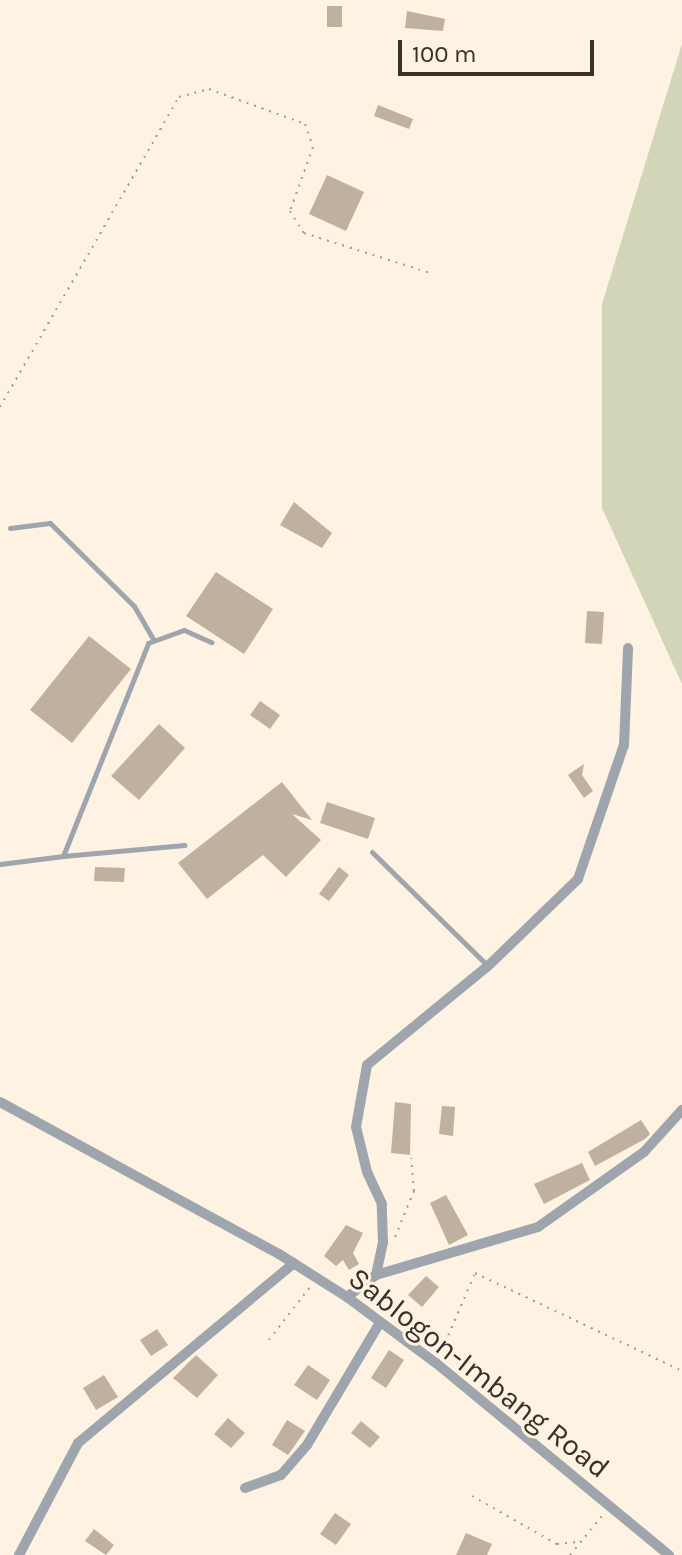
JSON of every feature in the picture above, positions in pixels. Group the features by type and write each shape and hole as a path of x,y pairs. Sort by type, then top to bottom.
{"street":[{"path":"376,1275 383,1242 382,1204 367,1172 356,1127 367,1065 488,966 578,879 624,745 628,648"},
{"name":"Sablogon-Imbang Road","path":"0,1102 294,1263 347,1297 379,1324 436,1363 669,1555"},
{"path":"347,1297 376,1275 538,1227 644,1152 682,1110"},
{"path":"19,1555 78,1443 294,1263"},
{"path":"245,1488 281,1475 307,1445 379,1324"}],"lane":[{"path":"10,528 50,523 134,606 154,640"},
{"path":"63,856 98,757 148,643 184,630 211,642"},
{"path":"0,864 185,845"},
{"path":"372,852 488,966"}],"path":[{"path":"0,407 179,97 209,89 305,124 313,147 290,211 304,233 430,273"},
{"path":"395,1238 414,1191 411,1158"},
{"path":"436,1363 475,1273 682,1371"},
{"path":"269,1340 318,1278"},
{"path":"472,1496 557,1544 577,1542"},
{"path":"570,1555 577,1542 610,1507"}],"green space":[{"path":"682,44 682,684 602,508 602,304"}],"building":[{"path":"327,6 342,6 342,27 327,27"},
{"path":"407,11 445,19 443,31 405,28"},
{"path":"378,105 413,119 409,129 374,116"},
{"path":"327,175 364,192 346,231 309,214"},
{"path":"294,502 332,533 322,548 280,525"},
{"path":"216,572 273,609 244,654 186,616"},
{"path":"587,611 604,612 602,644 585,643"},
{"path":"89,636 131,669 72,743 30,710"},
{"path":"260,701 280,715 270,729 250,715"},
{"path":"159,724 185,748 139,800 111,776"},
{"path":"584,764 582,775 593,791 584,798 568,775"},
{"path":"282,782 312,820 292,814 321,840 286,877 263,855 207,899 178,863"},
{"path":"327,802 375,818 368,839 320,823"},
{"path":"95,867 125,868 124,882 94,881"},
{"path":"339,867 349,875 329,901 319,894"},
{"path":"395,1102 411,1104 410,1155 391,1153"},
{"path":"442,1106 455,1107 453,1136 439,1134"},
{"path":"641,1120 650,1134 645,1139 595,1166 588,1152"},
{"path":"582,1163 590,1180 544,1204 534,1184"},
{"path":"446,1195 468,1235 449,1245 430,1203"},
{"path":"346,1225 363,1233 353,1253 359,1264 349,1270 343,1260 336,1266 324,1256"},
{"path":"426,1276 439,1287 422,1307 408,1295"},
{"path":"157,1329 168,1345 151,1356 140,1340"},
{"path":"389,1350 404,1360 386,1388 371,1378"},
{"path":"196,1355 218,1375 197,1398 173,1378"},
{"path":"308,1365 330,1380 317,1400 294,1385"},
{"path":"104,1375 118,1397 96,1410 83,1388"},
{"path":"228,1418 245,1433 231,1448 214,1434"},
{"path":"287,1420 305,1431 288,1455 272,1445"},
{"path":"361,1421 380,1437 370,1448 351,1433"},
{"path":"335,1513 351,1524 336,1545 320,1534"},
{"path":"94,1529 114,1545 106,1555 85,1541"},
{"path":"466,1533 492,1544 487,1555 456,1555"}]}
